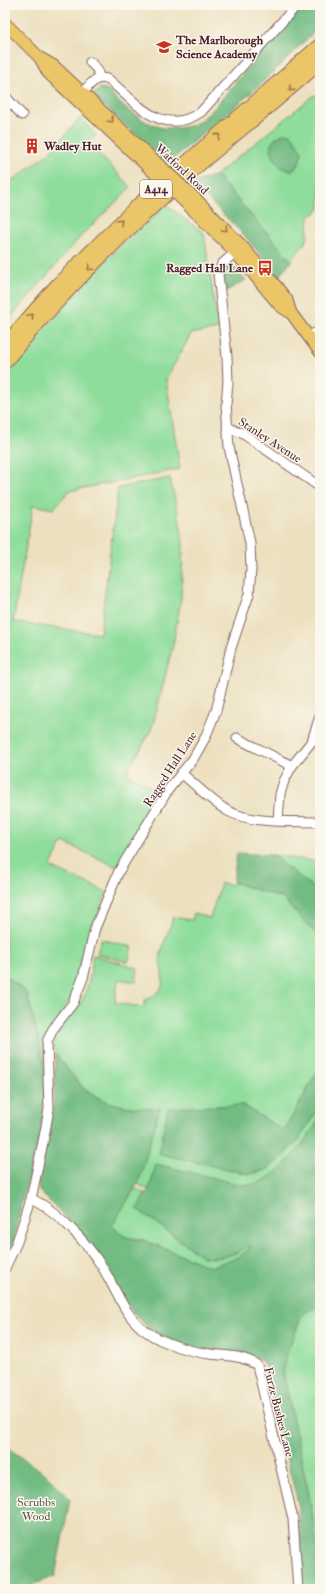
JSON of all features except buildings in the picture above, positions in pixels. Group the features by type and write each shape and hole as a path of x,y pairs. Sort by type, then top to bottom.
{"highway":[{"name":"A414","path":"5,345 58,284 130,212 320,45"},
{"name":"A414","path":"5,362 40,321 113,244 191,172 281,98 320,62"}],"main road":[{"name":"Watford Road","path":"5,23 40,58 48,73 79,96 194,204 239,249 280,306 290,313 320,352"}],"street":[{"path":"99,77 109,80 154,117 171,123 191,119 201,112 297,5"},
{"path":"90,62 97,69 99,77"},
{"path":"79,96 99,77"},
{"path":"5,96 22,115"},
{"name":"Ragged Hall Lane","path":"5,1268 17,1242 31,1199 49,1109 47,1042 53,1030 73,1003 83,978 95,928 119,871 168,790 199,749 216,711 231,648 245,607 251,583 248,528 229,448 227,357 218,274 222,264 239,249"},
{"path":"308,337 315,333 320,334"},
{"name":"Stanley Avenue","path":"228,427 242,433 320,487"},
{"path":"278,820 280,794 284,781 292,766 312,741 320,716"},
{"path":"237,738 292,766"},
{"path":"181,773 227,810 244,816 278,820 320,822"},
{"name":"Furze Bushes Lane","path":"31,1199 42,1203 73,1232 101,1265 122,1304 135,1322 148,1333 195,1352 244,1358 257,1365 292,1519 298,1589"}],"green space":[{"path":"305,5 320,5 320,26 259,86 167,164 93,95 100,88 106,89 125,108 146,122 162,128 179,128 194,125 211,112 286,22"},
{"path":"320,94 320,209 309,217 307,240 291,261 216,175 313,96"},
{"path":"80,118 96,135 87,142 131,187 80,237 5,324 5,186 48,154"},
{"path":"285,133 292,135 302,153 298,166 291,171 281,168 272,153 271,148 271,144 274,140"},
{"path":"216,175 291,261 278,277 245,236 192,183"},
{"path":"166,205 204,233 218,329 191,334 166,379 180,469 69,491 53,509 33,505 13,622 100,634 118,488 170,478 180,522 183,545 181,598 173,645 150,733 126,773 160,792 117,867 63,842 50,867 107,892 82,956 75,992 62,1013 44,1062 27,993 5,975 5,372 118,248"},
{"path":"225,268 236,269 246,280 226,291 223,277"},
{"path":"237,853 272,855 320,893 320,938 282,898 233,882"},
{"path":"272,855 320,862 320,893"},
{"path":"233,882 282,898 320,938 320,1067 284,1131 243,1105 169,1108 233,1169 246,1174 260,1172 285,1155 306,1129 320,1105 319,1118 312,1132 290,1159 279,1170 259,1183 244,1185 233,1183 156,1164 149,1190 137,1184 139,1181 142,1110 106,1102 83,1088 56,1054 54,1047 55,1040 62,1027 82,1001 89,979 93,955 138,968 136,982 118,979 115,1003 144,1007 145,1000 154,996 160,991 162,986 163,980 160,960 161,953 173,917 192,920 194,913 210,918 221,883 232,885"},
{"path":"101,939 132,947 128,962 97,954"},
{"path":"5,975 27,993 46,1072 41,1133 22,1200 13,1243 5,1264"},
{"path":"56,1054 79,1084 100,1099 130,1107 160,1108 139,1181 112,1226 125,1237 143,1240 210,1267 239,1257 251,1247 248,1246 237,1252 221,1257 203,1257 137,1209 150,1187 156,1164 234,1184 251,1185 261,1182 281,1168 308,1137 320,1118 320,1204 317,1212 320,1219 320,1306 308,1311 301,1318 288,1350 283,1372 311,1505 316,1543 320,1552 320,1589 302,1589 299,1507 266,1379 265,1368 261,1361 254,1356 245,1353 235,1351 205,1350 187,1346 164,1337 148,1326 138,1317 122,1296 89,1242 39,1191 38,1178 53,1109"},
{"path":"320,1067 320,1105 318,1109 298,1141 278,1161 265,1170 249,1174 159,1154 168,1108 243,1105 284,1131"},
{"path":"135,1188 146,1194 137,1209 203,1257 221,1257 237,1252 248,1246 252,1247 239,1257 210,1267 143,1240 125,1237 111,1226"},
{"path":"320,1306 320,1552 316,1543 311,1505 283,1372 288,1350 301,1318 308,1311"},
{"name":"Scrubbs Wood","path":"5,1446 47,1475 70,1499 55,1576 23,1589 5,1589"}],"place":[{"name":"The Marlborough Science Academy","path":"164,47"},
{"name":"Wadley Hut","path":"32,146"},
{"name":"Ragged Hall Lane","path":"265,268"}]}
